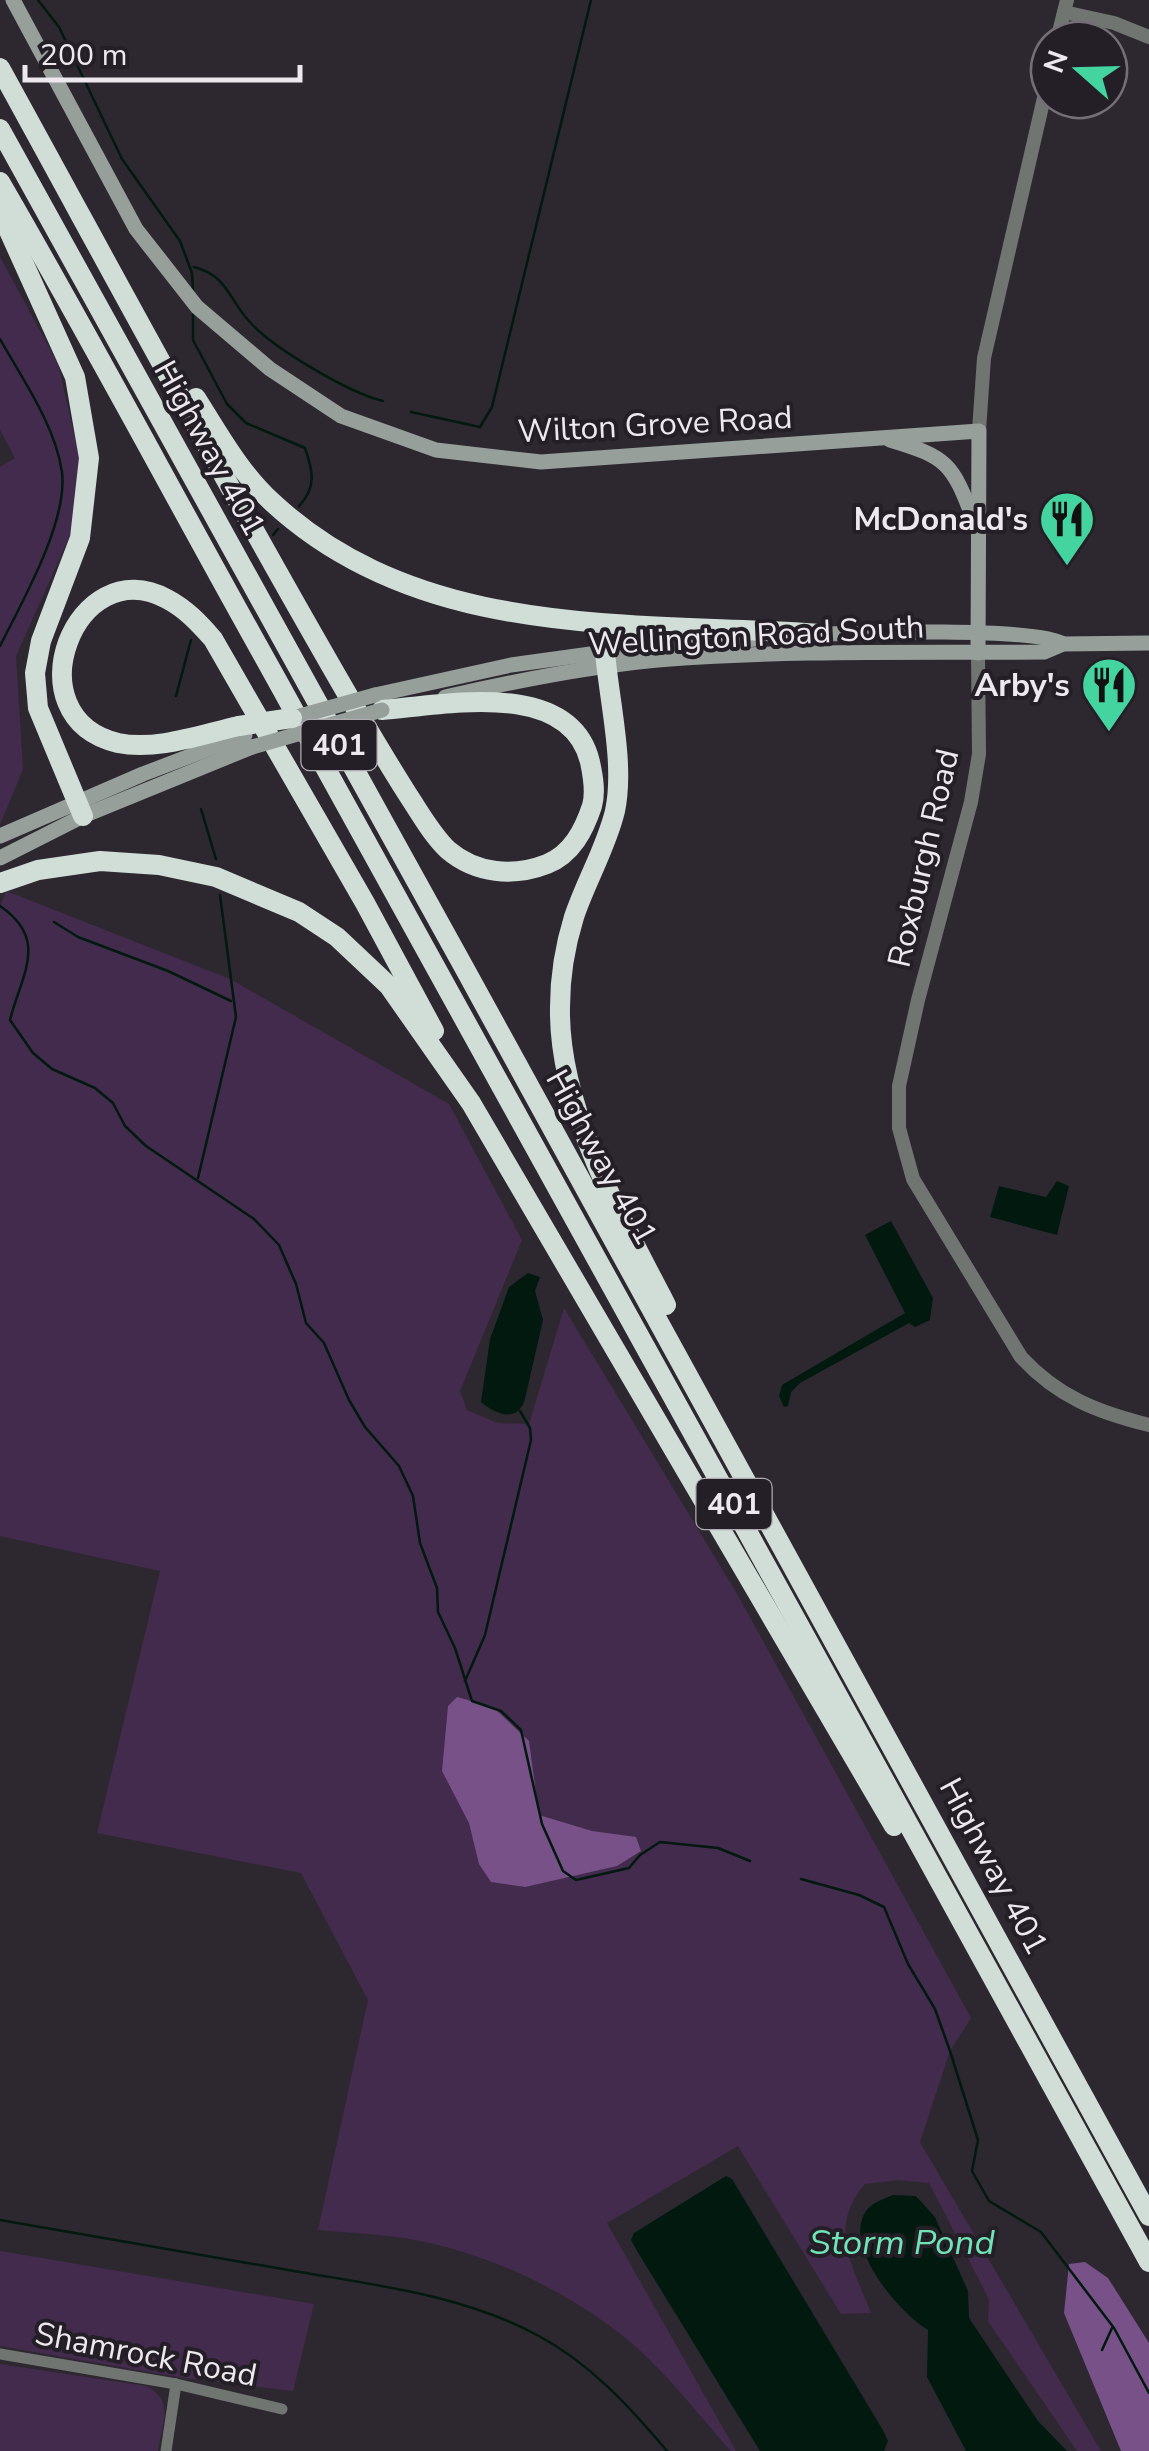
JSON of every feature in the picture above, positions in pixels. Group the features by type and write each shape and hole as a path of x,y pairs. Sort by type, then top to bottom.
{"highway":[{"path":"0,68 376,744 447,849 470,865 501,873 534,869 558,860 579,838 593,802 588,752 572,729 551,713 523,704 494,702 378,703"},
{"name":"Highway 401","path":"0,129 683,1360 1149,2216"},
{"name":"Highway 401","path":"0,182 72,305 593,1246 1149,2262"},
{"path":"0,211 75,377 89,458 80,538 42,641 35,673 38,708 80,809"},
{"path":"117,280 140,306 228,450 270,500 329,549 387,578 466,605 528,616 821,634"},
{"path":"292,718 245,736 120,743 86,726 72,709 62,682 61,659 75,624 86,611 110,596 132,591 164,596 190,614 213,639 366,903 471,1103 924,1878 947,1897"},
{"path":"605,659 614,732 616,806 574,917 564,962 560,1009 563,1048 588,1139 623,1222 673,1320 683,1360"},
{"path":"0,883 38,870 100,862 159,865 216,877 299,912 337,937 388,986 471,1103"}],"main road":[{"name":"Wilton Grove Road","path":"14,0 136,230 196,308 270,369 341,416 436,450 541,462 978,431"},
{"name":"Roxburgh Road","path":"978,431 978,653"},
{"path":"881,437 944,461 957,478 977,531"},
{"path":"605,659 821,634 978,633 1046,636 1063,644"},
{"name":"Wellington Road South","path":"292,718 542,676 605,659 1044,652 1063,644 1149,644"},
{"name":"Wellington Road South","path":"80,809 245,736 378,703"},
{"path":"0,836 80,809"},
{"path":"0,858 80,809"}],"street":[{"path":"1065,6 1149,37"},
{"name":"Roxburgh Road","path":"978,431 984,358 1039,120"},
{"name":"Roxburgh Road","path":"978,653 979,754 971,802 899,1086 897,1110 906,1162 1021,1357 1042,1380 1098,1411 1149,1425"},
{"name":"Shamrock Road","path":"0,2354 176,2384 282,2409"},
{"path":"166,2451 176,2384"}],"shaded area":[{"path":"0,257 58,364 80,460 71,533 16,656 23,769 0,825 0,467 15,458 0,430"},
{"path":"6,891 230,979 449,1104 522,1240 460,1391 467,1410 497,1423 529,1424 564,1308 736,1592 971,2018 950,2051 920,2142 1101,2451 1077,2451 988,2321 989,2299 929,2183 898,2180 865,2184 854,2200 847,2216 847,2247 871,2313 841,2314 738,2146 607,2223 736,2451 731,2451 661,2371 630,2342 568,2298 517,2272 464,2252 399,2237 318,2230 368,2000 301,1873 97,1833 160,1571 0,1536 0,907"},
{"path":"457,1697 493,1707 529,1741 539,1815 592,1831 636,1837 641,1851 617,1866 525,1887 491,1882 479,1864 469,1823 442,1771 448,1706"},
{"path":"0,2251 314,2304 293,2391 178,2377 0,2346"},
{"path":"1085,2262 1108,2278 1149,2343 1149,2451 1121,2451 1064,2313 1069,2264"},
{"path":"0,2364 146,2386 161,2398 164,2406 158,2451 0,2451"}],"water":[{"path":"1057,1181 1069,1186 1057,1235 990,1217 999,1186 1046,1197"},
{"path":"891,1221 933,1298 930,1320 915,1327 909,1323 800,1383 784,1407 779,1396 782,1385 905,1313 865,1235"},
{"path":"528,1273 540,1277 535,1291 543,1320 522,1407 506,1414 481,1402 490,1339 509,1287"},
{"path":"726,2176 732,2179 884,2432 888,2441 884,2451 760,2451 637,2251 631,2240 634,2233"},
{"name":"Storm Pond","path":"893,2195 916,2196 935,2217 968,2291 969,2318 1038,2421 1067,2451 966,2451 927,2377 928,2330 889,2294 867,2260 861,2242 866,2211"}],"waterway":[{"path":"38,0 59,27 122,159 180,241 192,273 193,291"},
{"path":"411,412 480,427 492,407 591,0"},
{"path":"194,267 220,281 248,320 274,343 331,379 383,401"},
{"path":"193,314 193,340 227,404 246,423 305,448 312,479 299,506"},
{"path":"0,339 53,437 62,472 62,492 51,537 0,646"},
{"path":"273,535 278,529"},
{"path":"176,696 191,640"},
{"path":"201,809 216,859"},
{"path":"198,1178 236,1017 220,895"},
{"path":"0,906 15,919 28,945 25,973 10,1020 33,1053 52,1069 95,1088 113,1103 125,1126 146,1146 254,1219 279,1245 296,1284 306,1323 324,1343 349,1400 365,1427 399,1466 413,1496 420,1543 437,1588 438,1612 455,1648 472,1701 501,1711 521,1730 542,1824 563,1871 576,1880 629,1868 660,1842 718,1848 750,1861"},
{"path":"54,922 78,937 168,971 231,1001"},
{"path":"465,1681 485,1635 531,1440 530,1428 520,1411"},
{"path":"801,1879 859,1895 884,1907 908,1964 935,2009 950,2051 978,2140 972,2171 989,2201 1041,2232 1114,2328 1149,2393"},
{"path":"0,2220 387,2287 479,2310 537,2335 574,2359 623,2402 667,2451"},
{"path":"1102,2350 1112,2328"}],"place":[{"name":"McDonald's","path":"1067,568"},
{"name":"Arby's","path":"1109,734"}]}
